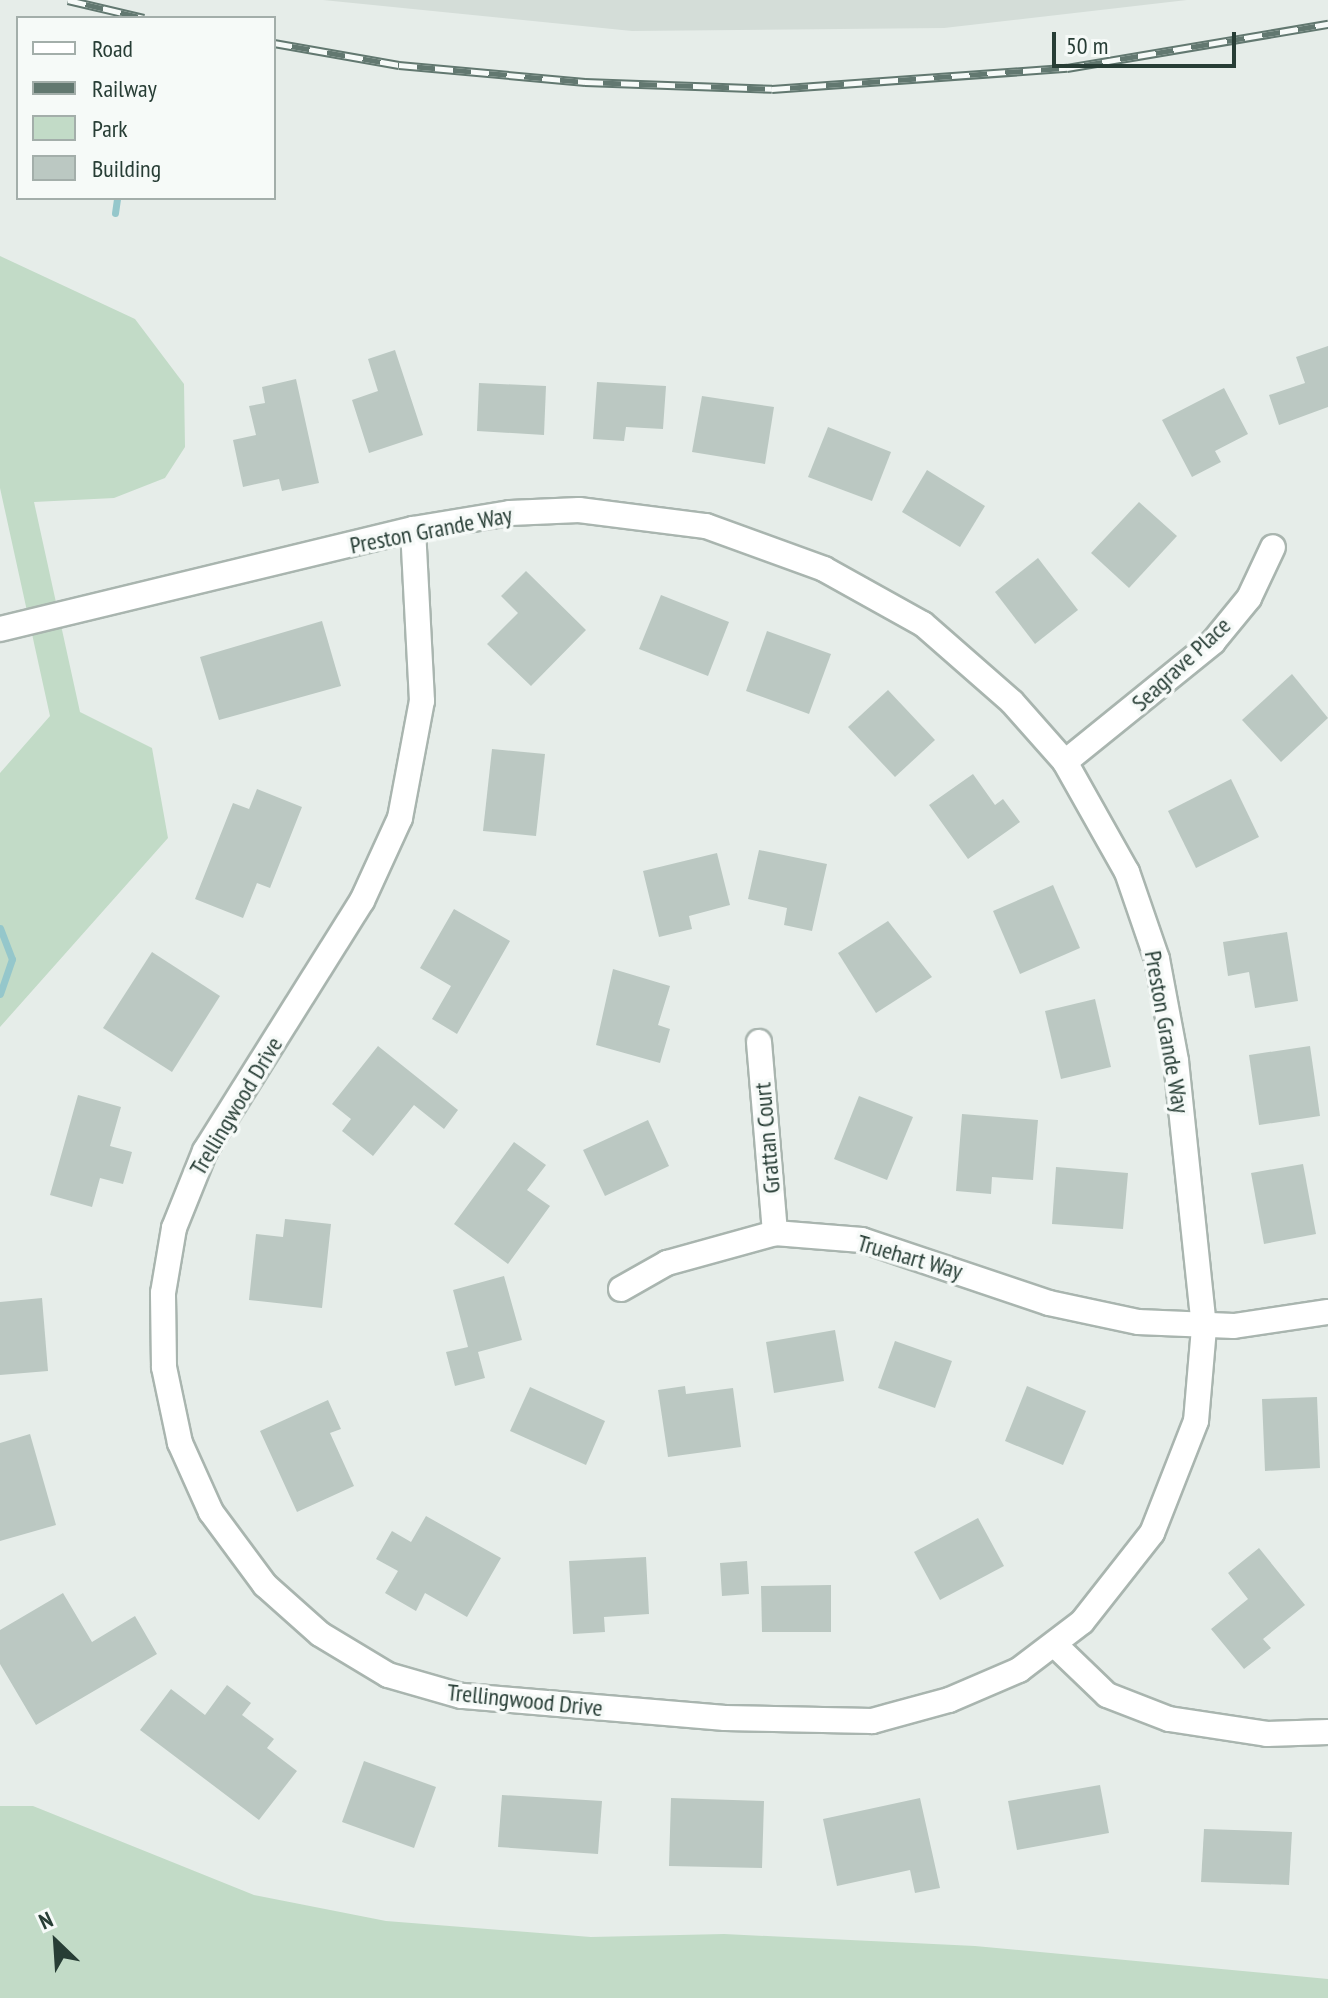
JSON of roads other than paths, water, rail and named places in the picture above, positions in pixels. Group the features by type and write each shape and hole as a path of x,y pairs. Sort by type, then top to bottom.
{"street":[{"name":"Preston Grande Way","path":"0,629 413,529 510,513 579,510 706,526 770,546 923,624 982,673 1065,762 1127,872 1157,959 1176,1061 1204,1328"},
{"name":"Trellingwood Drive","path":"413,529 422,701 400,818 362,901 205,1151 174,1228 163,1293 164,1367 180,1443 211,1512 265,1585 320,1634 388,1675 461,1696 740,1719 872,1721 984,1687 1055,1645 1107,1595 1171,1496 1203,1389 1204,1328"},
{"name":"Seagrave Place","path":"1065,762 1213,642 1249,598 1273,547"},
{"name":"Grattan Court","path":"759,1042 775,1233"},
{"name":"Truehart Way","path":"621,1289 667,1263 775,1233 862,1240 1093,1315 1204,1328 1328,1312"},
{"path":"1055,1645 1107,1695 1169,1719 1267,1734 1328,1732"}],"waterway":[{"path":"115,213 117,200"},
{"path":"0,928 12,959 0,994"}],"railway":[{"path":"68,0 136,16"},
{"path":"276,43 399,65 585,82 772,89 1067,68 1328,24"}]}
